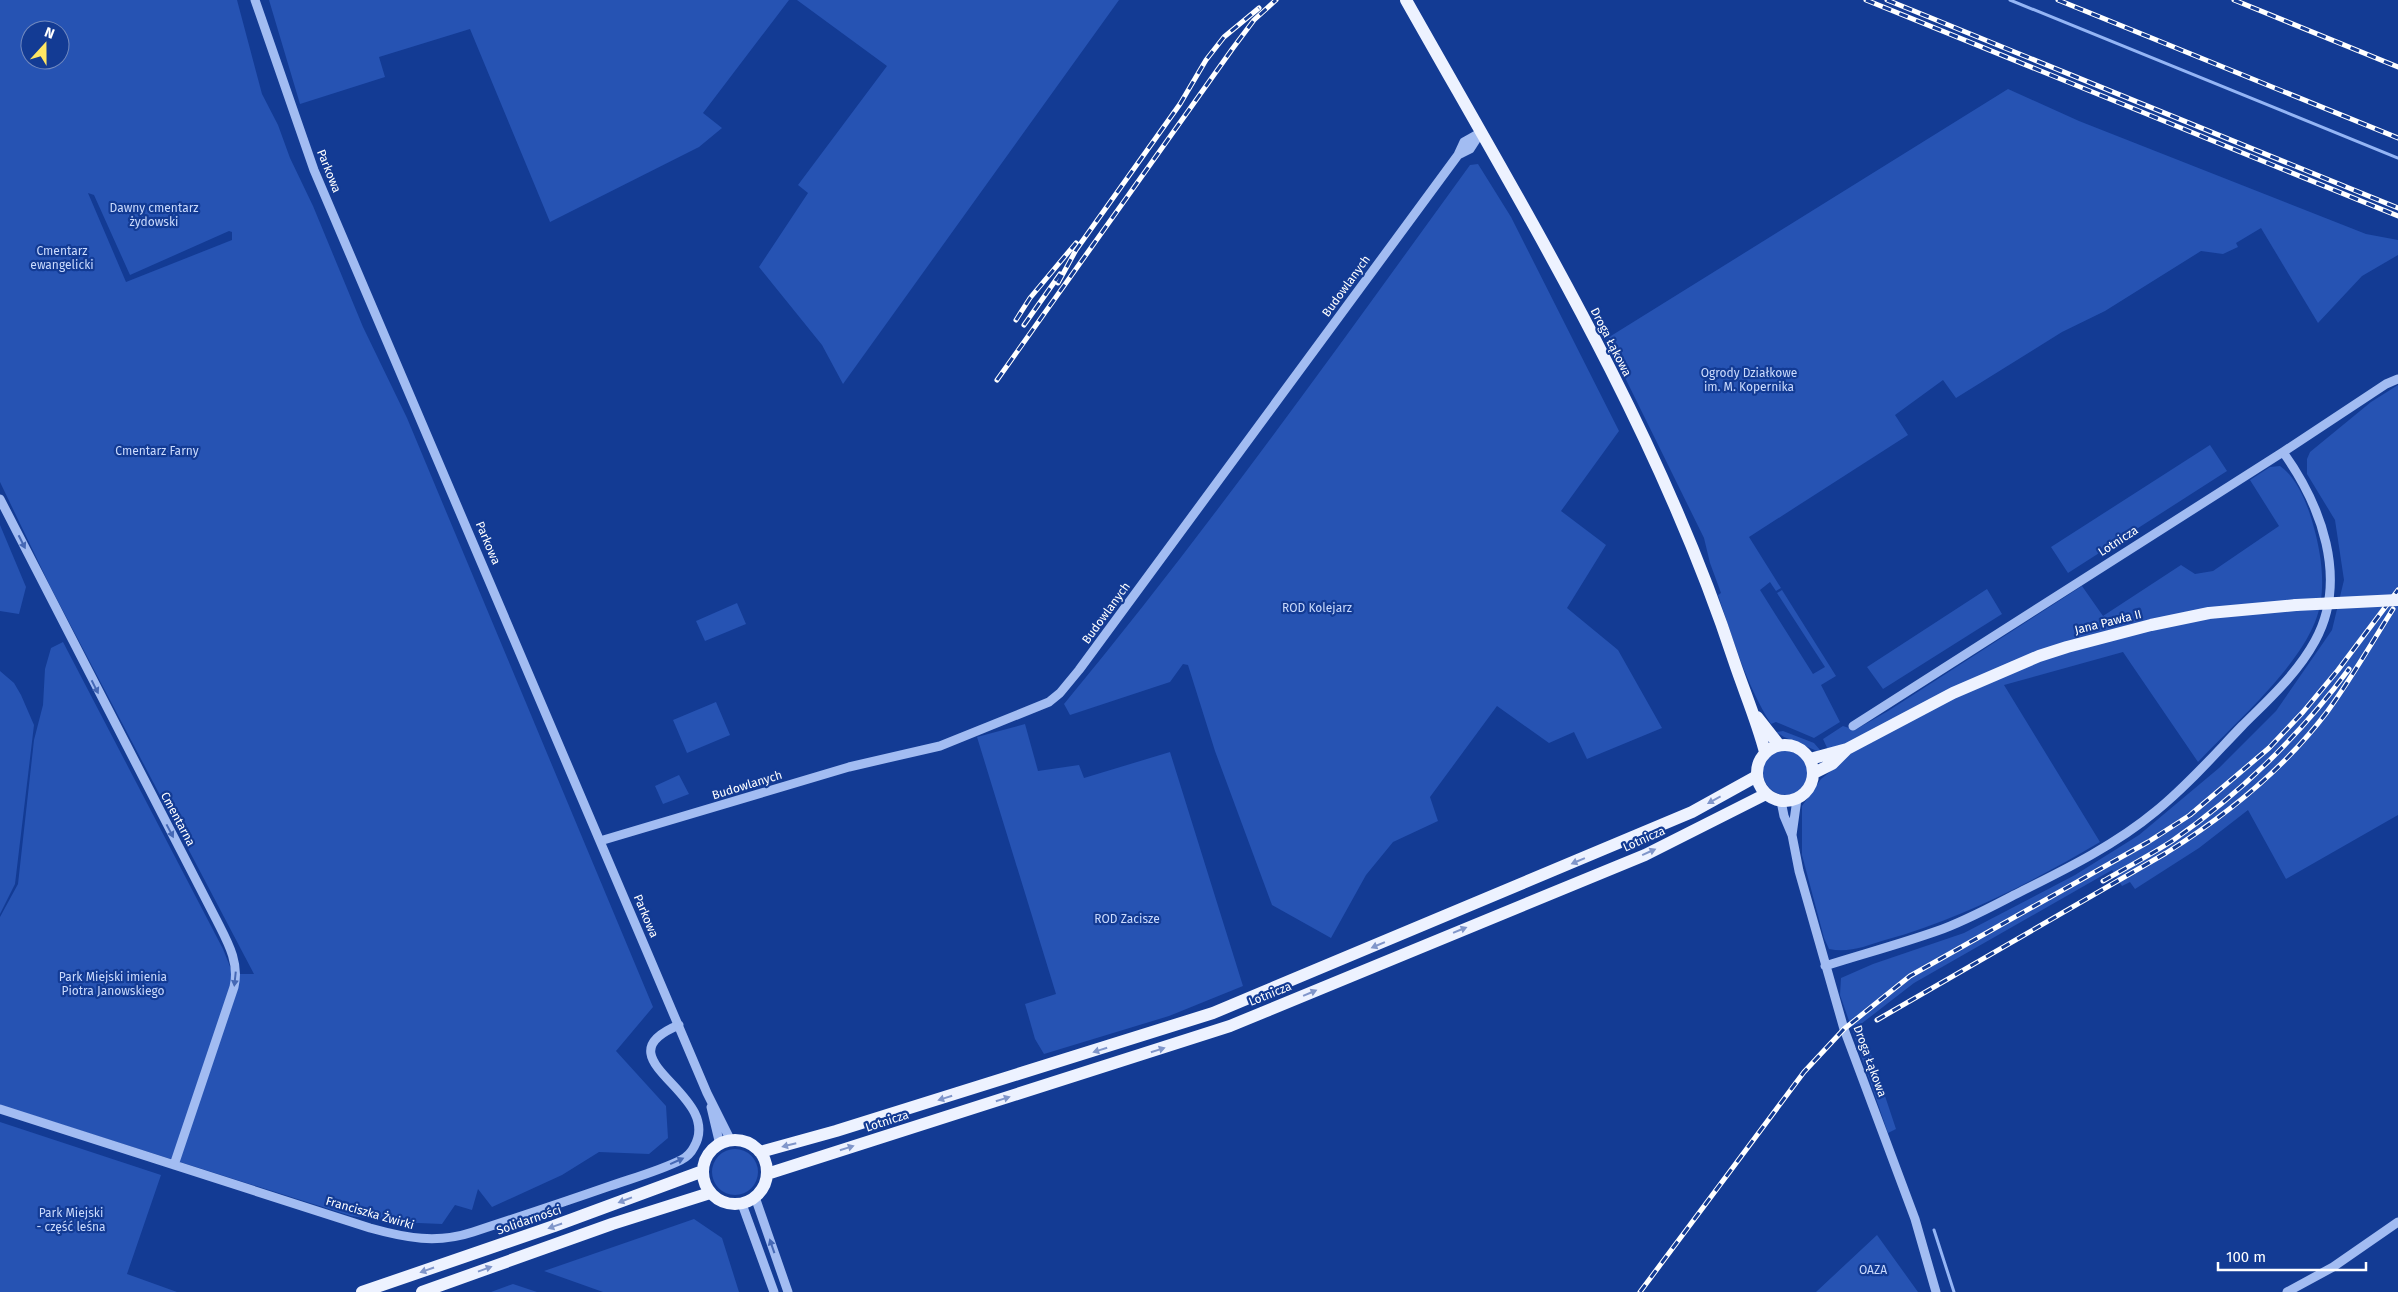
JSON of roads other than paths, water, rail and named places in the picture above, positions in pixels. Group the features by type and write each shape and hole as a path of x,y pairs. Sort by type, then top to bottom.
{"main road":[{"name":"Droga Łąkowa","path":"1406,0 1587,323 1701,565 1754,713 1765,752"},
{"name":"Jana Pawła II","path":"1810,759 1847,749 1953,694 2014,666 2067,647 2151,625 2209,613 2296,604 2398,600"},
{"name":"Droga Łąkowa","path":"1754,713 1779,745"},
{"path":"1779,745 1794,745 1806,753 1810,759 1814,773 1809,788 1797,799 1781,801 1766,794 1758,783 1757,768 1765,752 1779,745"},
{"name":"Jana Pawła II","path":"1814,773 1832,764 1847,749"},
{"name":"Lotnicza","path":"760,1152 836,1131 1213,1013 1683,816 1757,776"},
{"name":"Lotnicza","path":"767,1174 1230,1026 1645,854 1766,794"},
{"path":"725,1143 747,1143 760,1152 767,1166 767,1174 764,1187 755,1197 742,1204 730,1204 719,1200 710,1192 706,1186 703,1171 711,1152 725,1143"},
{"name":"Solidarności","path":"362,1292 554,1226 703,1171"},
{"path":"422,1292 612,1224 710,1192"}],"street":[{"name":"Parkowa","path":"256,0 314,170 708,1092 725,1143"},
{"name":"Budowlanych","path":"600,841 849,766 940,746 1049,702 1060,693 1085,662 1458,155 1464,142 1480,133"},
{"name":"Lotnicza","path":"1853,726 2283,452 2386,384 2398,379"},
{"path":"1826,966 1939,931 2049,877 2105,846 2156,811 2214,755 2286,680 2315,640 2324,620 2330,590 2330,569 2328,549 2322,526 2313,504 2283,452"},
{"name":"Cmentarna","path":"0,499 216,919 236,966 234,988 174,1165"},
{"name":"Droga Łąkowa","path":"1792,835 1797,799"},
{"name":"Droga Łąkowa","path":"1781,801 1784,816 1792,835 1799,871 1844,1029 1914,1220 1936,1292"},
{"name":"Franciszka Żwirki","path":"0,1109 370,1228 409,1238 426,1240 447,1239 467,1235 631,1178 681,1160 690,1154 696,1145 699,1133 699,1121 695,1110 663,1075 651,1056 651,1046 655,1038 679,1025"},
{"path":"755,1197 788,1292"},
{"path":"742,1204 774,1292"},
{"path":"2287,1292 2333,1267 2398,1222"}],"waterway":[{"path":"2010,0 2398,158"},
{"path":"1934,1230 1954,1292"}],"railway":[{"path":"997,380 1233,48 1254,20 1276,0"},
{"path":"1866,0 2398,216"},
{"path":"1887,0 2398,208"},
{"path":"2058,0 2398,138"},
{"path":"2234,0 2398,67"},
{"path":"1058,283 1076,250 1180,104 1206,60 1224,37 1259,8"},
{"path":"1016,320 1030,298 1076,243"},
{"path":"1024,325 1060,274"},
{"path":"1640,1292 1804,1072 1844,1029 1910,976 2148,842 2190,815 2269,748 2303,712 2338,670 2398,590"},
{"path":"1877,1020 2166,853 2232,807 2273,772 2310,733 2344,687 2393,609"},
{"path":"2103,881 2172,841 2221,804 2268,762 2289,740 2349,669"}],"park label":[{"name":"Dawny cmentarz żydowski","path":"154,215"},
{"name":"Cmentarz ewangelicki","path":"62,258"},
{"name":"Ogrody Działkowe im. M. Kopernika","path":"1749,380"},
{"name":"Cmentarz Farny","path":"157,451"},
{"name":"ROD Kolejarz","path":"1317,608"},
{"name":"ROD Zacisze","path":"1127,919"},
{"name":"Park Miejski imienia Piotra Janowskiego","path":"113,984"},
{"name":"Park Miejski - część leśna","path":"71,1220"},
{"name":"OAZA","path":"1873,1270"}]}
